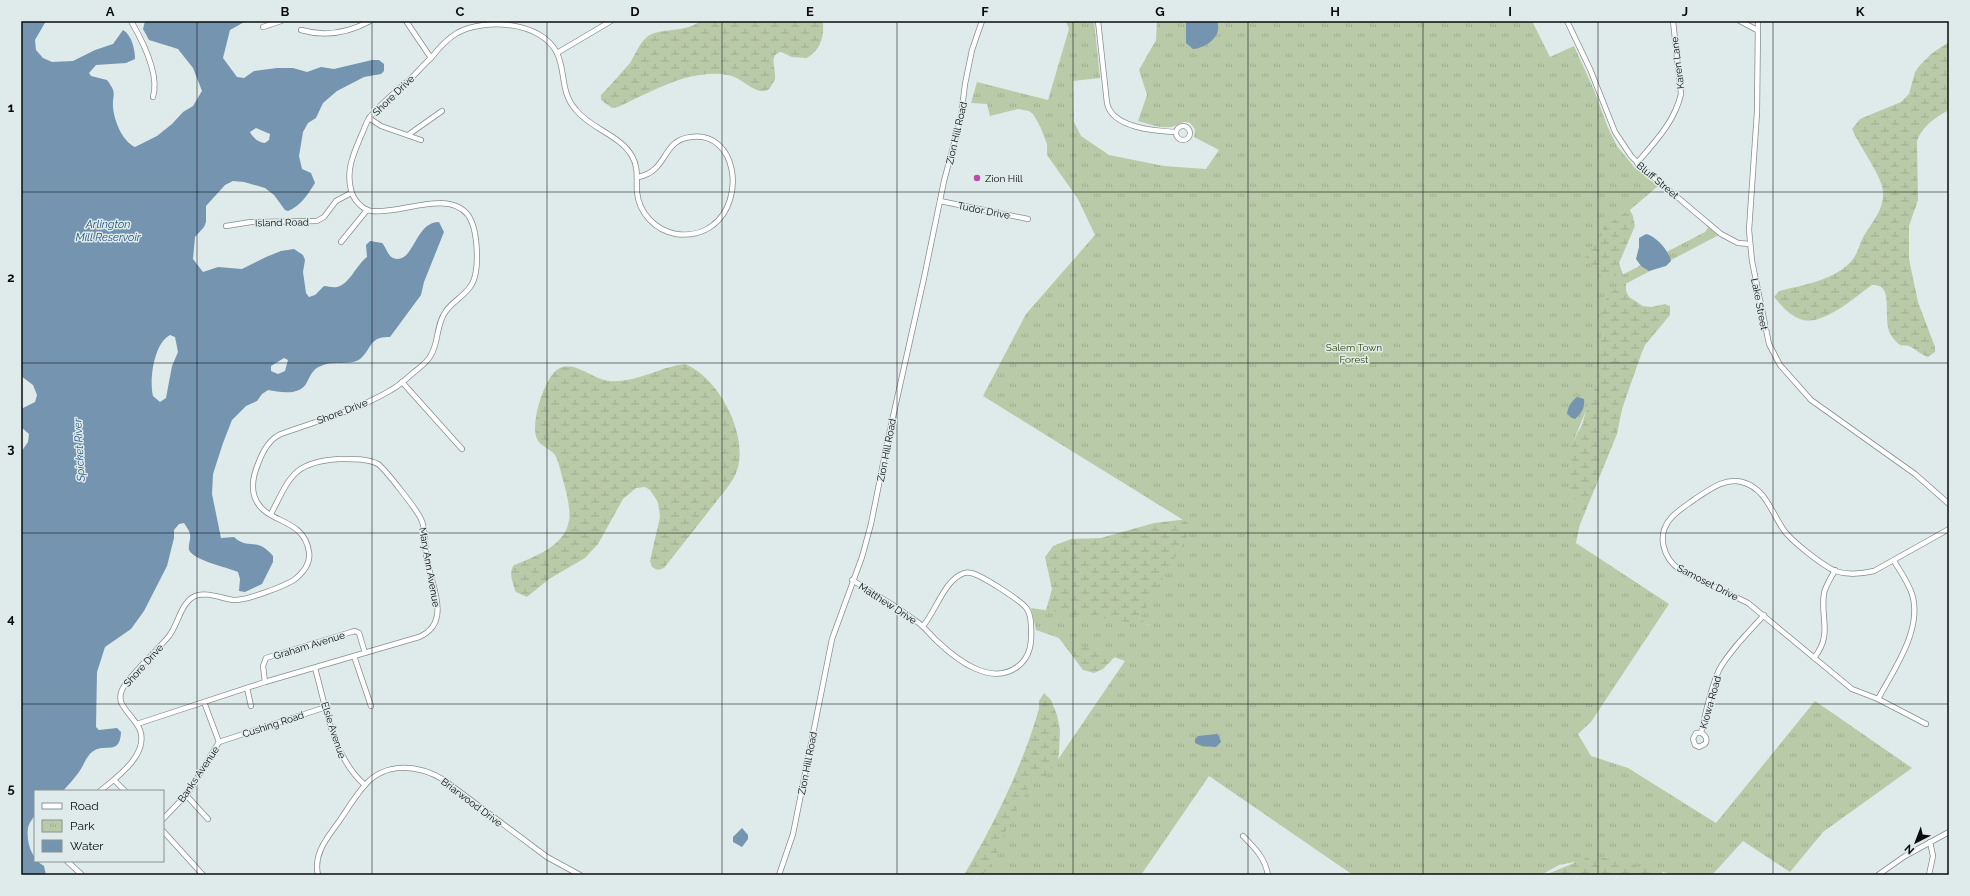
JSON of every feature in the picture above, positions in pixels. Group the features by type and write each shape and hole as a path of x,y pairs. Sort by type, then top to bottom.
{"street":[{"path":"130,21 150,61 154,95"},
{"path":"263,27 281,21"},
{"path":"301,30 320,34 343,33 370,21"},
{"path":"406,21 431,58"},
{"path":"610,21 556,53 564,87 572,105 585,119 630,152 637,166 638,197 647,216 658,226 677,234 698,233 716,223 728,206 734,189 732,167 723,151 710,140 698,137 687,138 676,142 668,150 657,168 650,174 638,177"},
{"name":"Zion Hill Road","path":"779,875 793,834 832,639 872,524 888,439 940,201 961,117 965,84 972,50 982,21"},
{"path":"1098,21 1107,103 1110,112 1117,119 1145,129 1176,132"},
{"name":"Bluff Street","path":"1568,21 1616,132 1625,148 1637,163 1721,234 1738,243 1750,244"},
{"name":"Karen Lane","path":"1637,163 1671,120 1679,103 1681,94 1673,21"},
{"path":"1740,21 1757,30"},
{"name":"Lake Street","path":"1758,21 1756,112 1749,216 1750,244 1765,331 1769,344 1780,365 1811,400 1915,474 1949,504"},
{"name":"Shore Drive","path":"351,193 348,177 350,162 369,118 431,58 443,44 457,33 482,25 500,22 533,32 548,42 556,53"},
{"path":"408,135 442,111"},
{"path":"369,118 381,126 421,140"},
{"path":"341,242 367,210 362,208 351,193"},
{"name":"Island Road","path":"226,226 250,222 316,221 324,217 336,201 351,193"},
{"name":"Tudor Drive","path":"940,201 1028,219"},
{"name":"Shore Drive","path":"101,790 114,780 133,760 140,748 142,739 137,724 121,702 122,689 171,634 191,598 201,595 242,599 288,583 300,575 307,567 310,555 304,538 293,526 264,510 257,503 253,486 259,461 274,438 281,434 363,404 392,390 425,363 431,355 441,319 446,311 466,292 472,284 477,265 477,255 472,223 468,215 460,208 451,204 432,204 381,211 367,210"},
{"path":"402,382 462,449"},
{"name":"Mary Ann Avenue","path":"137,724 265,682 424,635 430,628 437,616 438,602 427,562 423,526 418,514 381,467 369,461 343,459 314,463 298,469 286,485 271,514"},
{"name":"Samoset Drive","path":"1926,724 1878,699 1852,689 1764,615 1738,597 1680,570 1672,564 1662,543 1665,526 1678,512 1709,490 1731,481 1740,481 1756,488 1766,500 1789,536 1835,570 1855,574 1865,573 1894,561 1949,529"},
{"path":"1878,699 1910,638 1914,624 1912,594 1894,561"},
{"path":"1814,658 1824,641 1826,629 1824,594 1835,570"},
{"name":"Matthew Drive","path":"852,580 892,604 923,626 944,648 968,664 993,674 1006,673 1017,668 1026,658 1031,646 1030,618 1026,608 1017,600 972,573 963,574 952,581 923,626"},
{"name":"Kiowa Road","path":"1701,733 1719,670 1764,615"},
{"name":"Graham Avenue","path":"265,682 262,666 264,661 269,657 355,631 360,636 365,653"},
{"path":"354,656 371,706"},
{"name":"Elsie Avenue","path":"315,668 342,757 350,770 365,785"},
{"path":"247,688 251,706"},
{"name":"Banks Avenue","path":"164,818 186,795 220,742 204,702"},
{"name":"Cushing Road","path":"220,742 326,707"},
{"name":"Briarwood Drive","path":"318,875 318,860 322,846 365,785 381,773 399,768 418,768 432,773 467,797 547,857 580,875"},
{"path":"114,780 124,790"},
{"path":"186,795 208,819"},
{"path":"164,832 203,875"},
{"path":"1878,875 1905,856 1949,832"},
{"path":"1243,836 1264,860 1268,875"},
{"path":"1929,875 1933,856 1930,842"},
{"path":"68,862 82,875"}],"green space":[{"path":"700,21 823,21 823,33 821,42 816,51 807,58 792,57 781,52 777,54 774,59 774,82 769,89 764,91 755,89 733,76 714,74 685,78 657,88 618,107 612,108 601,100 601,95 630,63 648,36 658,32 689,27"},
{"name":"Salem Town Forest","path":"1066,21 1094,21 1100,78 1073,81 1074,122 1081,136 1109,155 1164,166 1206,169 1219,150 1194,137 1195,129 1190,123 1184,122 1172,127 1165,127 1154,126 1138,121 1147,95 1139,70 1156,40 1157,21 1532,21 1550,57 1574,46 1617,146 1635,168 1658,186 1631,209 1603,227 1603,234 1592,246 1585,259 1603,278 1624,274 1705,232 1708,228 1706,224 1719,235 1608,293 1600,317 1601,342 1596,386 1571,447 1569,498 1584,501 1576,543 1669,604 1591,722 1578,734 1591,756 1628,768 1716,823 1815,701 1912,768 1823,832 1790,872 1743,841 1712,875 1675,875 1588,854 1584,860 1559,865 1541,875 1353,875 1209,776 1141,875 983,875 1000,848 998,846 1035,775 1044,780 1125,661 1036,630 1031,608 1148,625 1140,619 1193,526 983,396 1026,314 1095,235 1078,199 1047,155 1047,144 1040,126 1033,114 1029,111 1018,109 990,116 987,104 971,103 977,82 1048,100 1069,29"},
{"path":"1528,21 1633,216 1635,226 1619,263 1626,284 1626,291 1629,297 1643,306 1652,307 1665,304 1670,306 1670,315 1645,345 1642,352 1622,409 1617,434 1579,527 1571,553 1557,682 1587,757 1655,854 1663,875 1545,875 1574,863 1581,855 1543,760 1570,447 1582,425 1587,407 1590,354"},
{"path":"1949,42 1949,110 1926,126 1917,141 1918,200 1909,226 1909,259 1918,302 1935,347 1935,352 1928,357 1909,346 1900,345 1891,335 1888,328 1886,296 1884,290 1879,286 1872,285 1838,310 1818,319 1809,321 1792,315 1774,297 1779,291 1809,284 1829,277 1846,266 1853,259 1863,237 1880,209 1883,192 1879,178 1852,129 1860,119 1901,102 1909,94 1915,72 1921,64 1931,54"},
{"path":"685,364 697,371 719,393 734,422 740,453 737,470 734,478 727,488 664,568 658,570 652,567 650,561 660,517 658,502 650,490 645,487 636,488 623,499 598,544 585,558 549,579 527,597 516,592 511,575 514,565 546,551 560,540 565,533 569,520 568,499 557,460 552,452 539,442 535,432 535,423 543,391 553,374 558,369 570,367 577,368 603,380 619,381 629,380 666,368"},
{"path":"1214,516 1153,618 1103,669 1094,673 1083,670 1050,626 1046,610 1052,589 1045,557 1053,546 1071,539 1101,538 1154,523"},
{"path":"1044,693 1051,700 1057,715 1060,730 1059,753 1042,875 964,875 1007,794 1032,731 1039,709 1039,701"}],"water":[{"name":"Arlington Mill Reservoir","path":"21,21 46,21 35,40 36,50 43,58 52,62 73,61 95,50 113,44 123,30 129,35 135,59 126,63 96,65 89,73 91,76 107,80 114,94 113,107 117,124 126,140 135,147 157,136 172,124 183,112 193,106 202,91 193,68 178,49 149,40 143,29 145,21 246,21 230,30 223,58 237,77 244,78 254,71 277,68 293,68 307,72 321,67 334,69 372,60 379,60 384,64 384,71 381,74 364,77 337,91 323,103 316,118 308,123 303,132 299,156 302,169 311,173 315,183 300,203 288,211 285,210 274,195 265,188 244,182 233,181 225,185 206,206 206,222 204,227 195,237 193,259 203,272 218,267 242,269 281,251 294,249 303,255 305,260 303,272 306,293 309,297 315,295 324,286 337,287 346,282 367,257 366,245 370,241 382,243 391,257 400,259 406,256 424,229 431,224 439,222 444,232 424,282 421,295 390,337 383,337 374,341 360,359 352,362 331,363 318,367 315,369 303,388 294,392 278,392 268,390 262,394 257,401 246,406 232,420 213,474 212,494 221,538 234,537 244,543 262,547 273,556 273,562 262,584 245,592 239,591 240,579 238,572 203,560 192,554 189,550 190,534 184,523 179,524 174,530 174,538 167,566 144,611 131,629 105,647 97,672 96,727 99,730 117,728 121,732 118,744 112,747 99,748 92,752 77,775 64,790 34,790 34,816 29,826 28,839 34,856 34,862 39,862 44,866 46,875 21,875 21,452 28,442 29,434 21,427 21,409 35,402 37,395 33,385 21,376","holes":["256,128 270,134 269,140 265,143 258,141 250,132","170,335 175,337 178,352 172,366 166,398 160,402 153,396 152,372 160,346","284,358 288,360 285,371 278,374 271,371 271,366"]},
{"path":"1186,21 1217,21 1218,32 1208,44 1193,49 1186,43"},
{"path":"1646,234 1650,235 1662,244 1668,253 1671,261 1666,266 1649,271 1641,266 1636,259 1639,247 1639,238"},
{"path":"1577,397 1584,399 1584,405 1581,412 1575,419 1567,414 1570,404"},
{"path":"1217,734 1221,742 1216,747 1202,746 1195,743 1195,739 1198,736"},
{"path":"742,828 748,835 748,839 742,847 733,842 733,837"}],"place":[{"name":"Zion Hill","path":"977,178"}],"water label":[{"name":"Spicket River","path":"79,450"}]}
